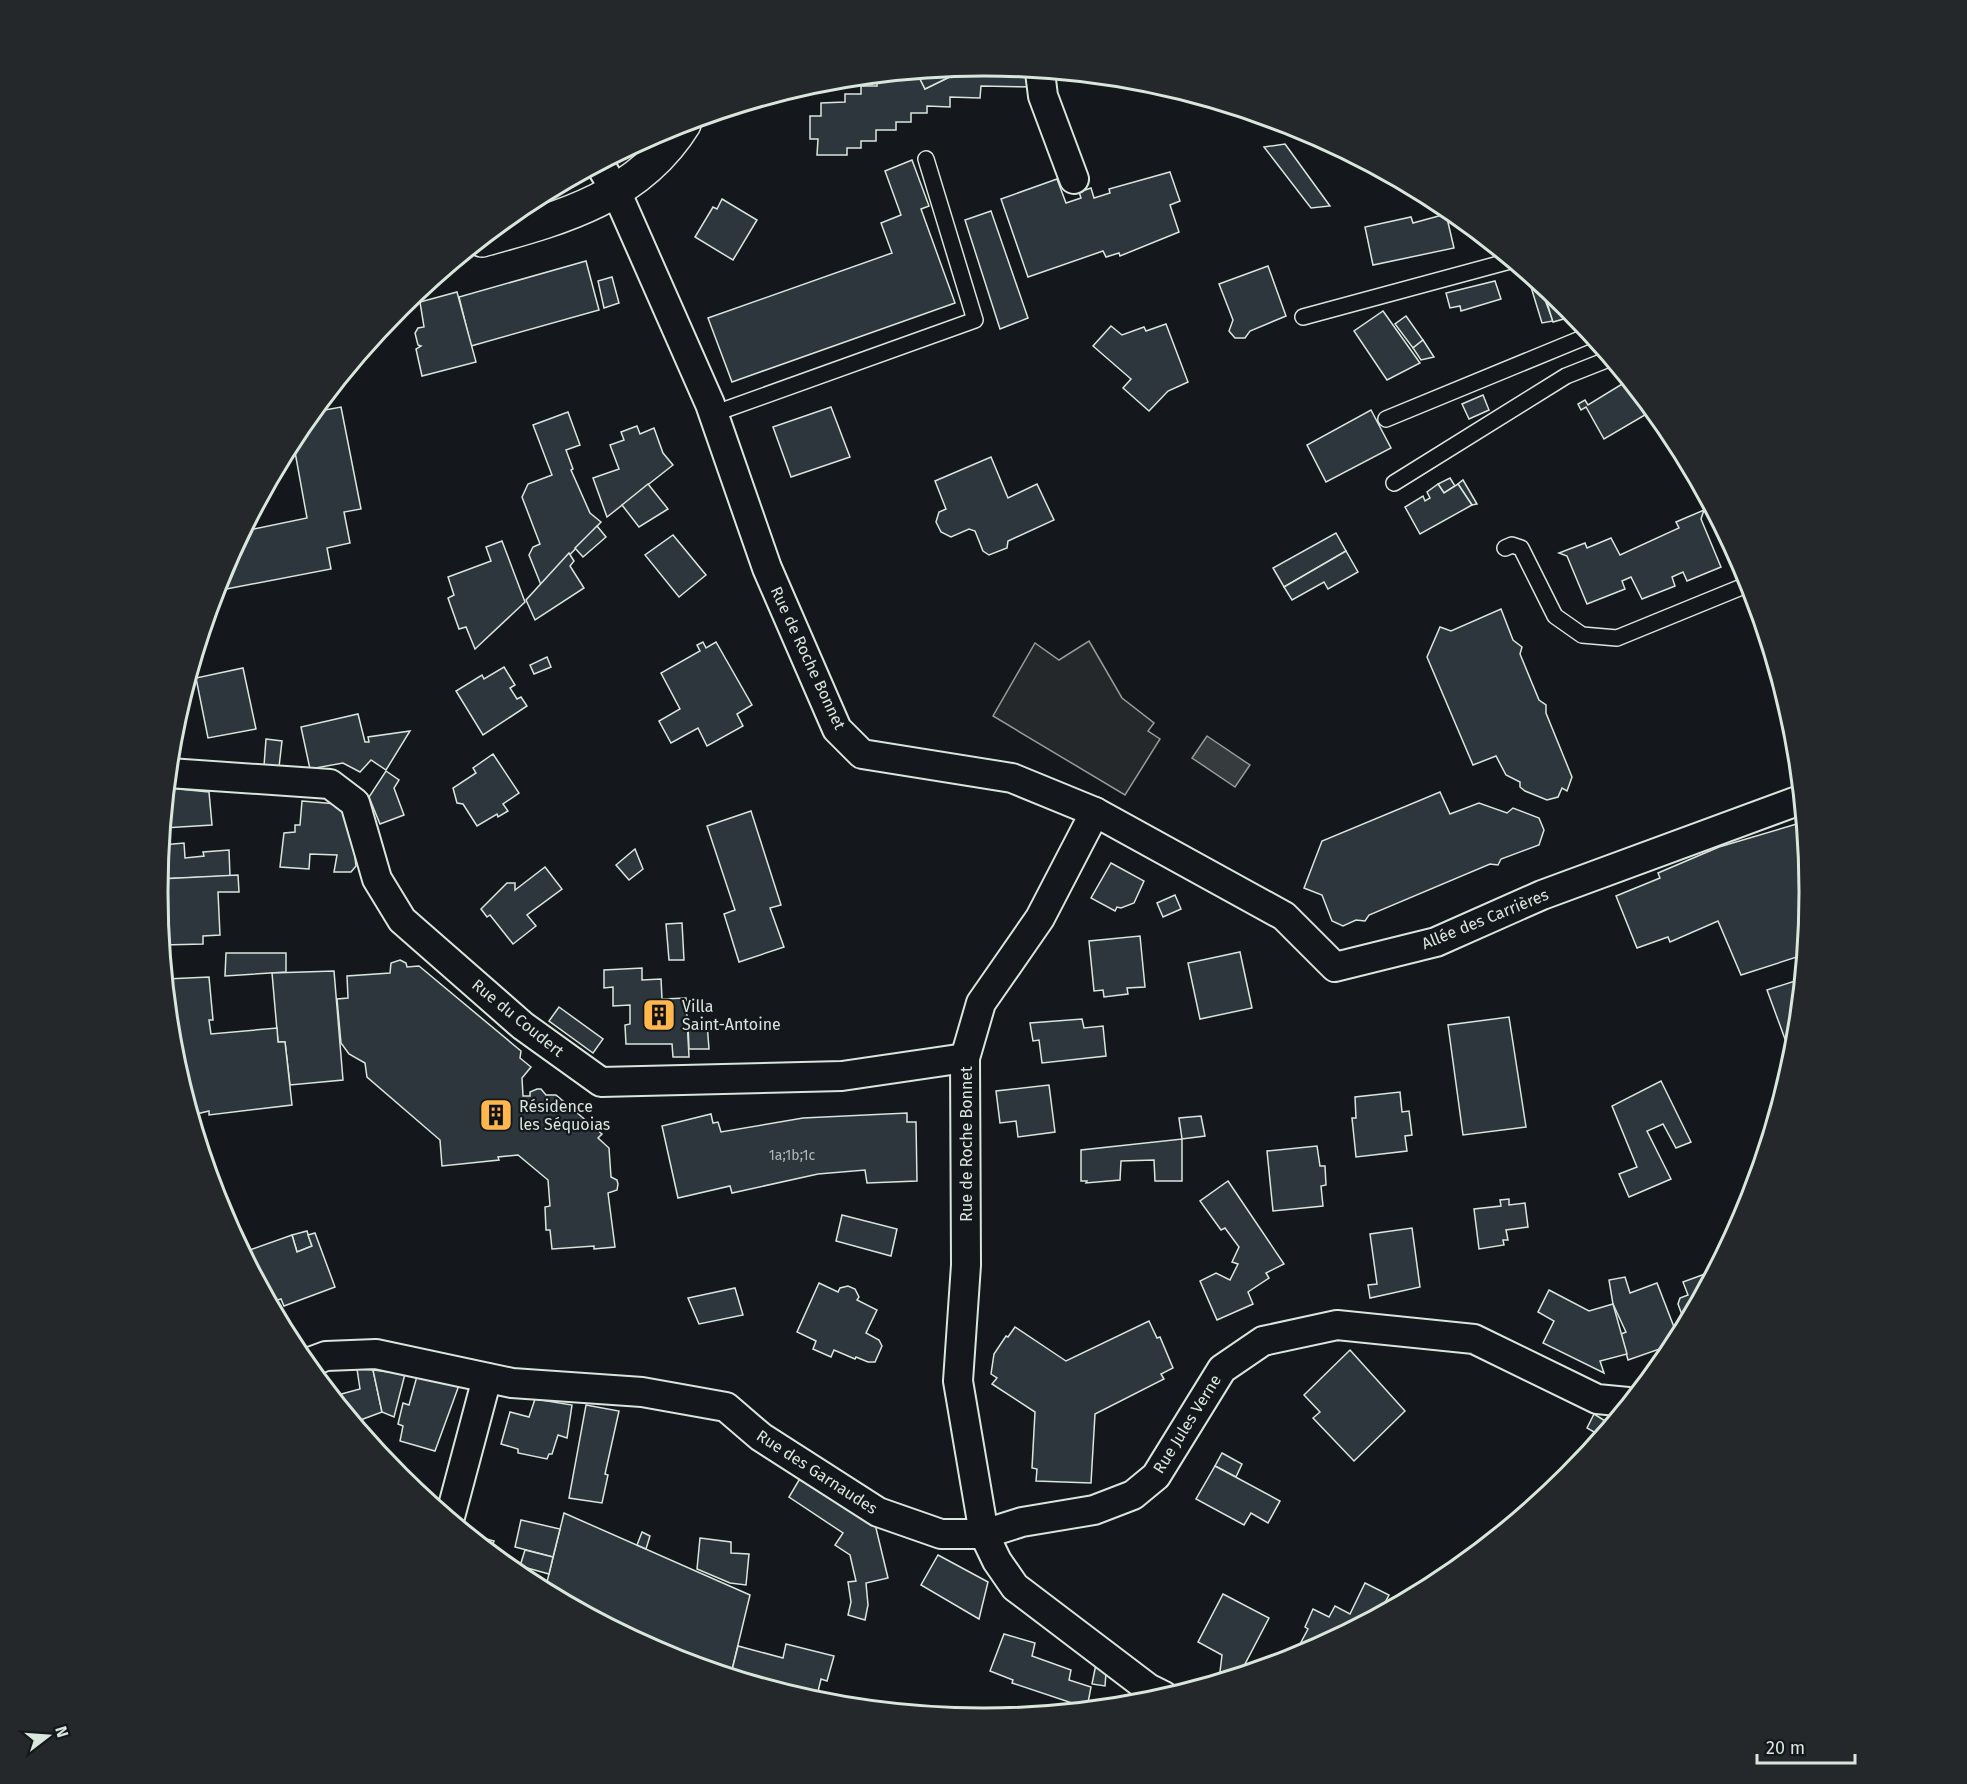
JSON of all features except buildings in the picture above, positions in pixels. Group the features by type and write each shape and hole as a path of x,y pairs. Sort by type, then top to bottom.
{"main road":[{"path":"502,234 567,216 608,178 654,161 672,139"}],"street":[{"path":"1041,78 1043,96 1074,179"},
{"name":"Rue de Roche Bonnet","path":"608,178 713,414 767,568 837,729 862,754 1012,778 1095,813 1040,918 981,1003 965,1058 966,1265 958,1381 984,1534"},
{"name":"Rue du Coudert","path":"177,774 330,784 355,803 377,879 402,920 523,1026 601,1082 842,1076 965,1058"},
{"name":"Allée des Carrières","path":"1095,813 1284,916 1335,968 1436,942 1542,895 1794,802"},
{"name":"Rue Jules Verne","path":"984,1534 1022,1522 1094,1510 1133,1495 1156,1476 1222,1369 1263,1341 1337,1325 1474,1339 1597,1399 1620,1401"},
{"name":"Rue des Garnaudes","path":"316,1360 326,1356 376,1354 512,1383 642,1392 726,1407 761,1437 878,1512 941,1534 984,1534"},
{"path":"452,1510 488,1378"},
{"path":"984,1534 997,1562 1015,1587 1152,1690"}],"lane":[{"path":"713,414 975,320 926,159"},
{"path":"1303,317 1502,263"},
{"path":"1386,419 1582,338"},
{"path":"1394,483 1566,376 1603,361"},
{"path":"1505,548 1512,545 1521,548 1555,616 1582,635 1617,638 1740,588"}],"shaded area":[{"path":"1089,641 1122,698 1154,723 1148,731 1160,739 1125,795 993,716 1035,643 1059,660"},
{"path":"1207,736 1250,765 1235,787 1192,758"}],"place":[{"name":"Villa Saint-Antoine","path":"659,1015"},
{"name":"Résidence les Séquoias","path":"496,1115"}]}
